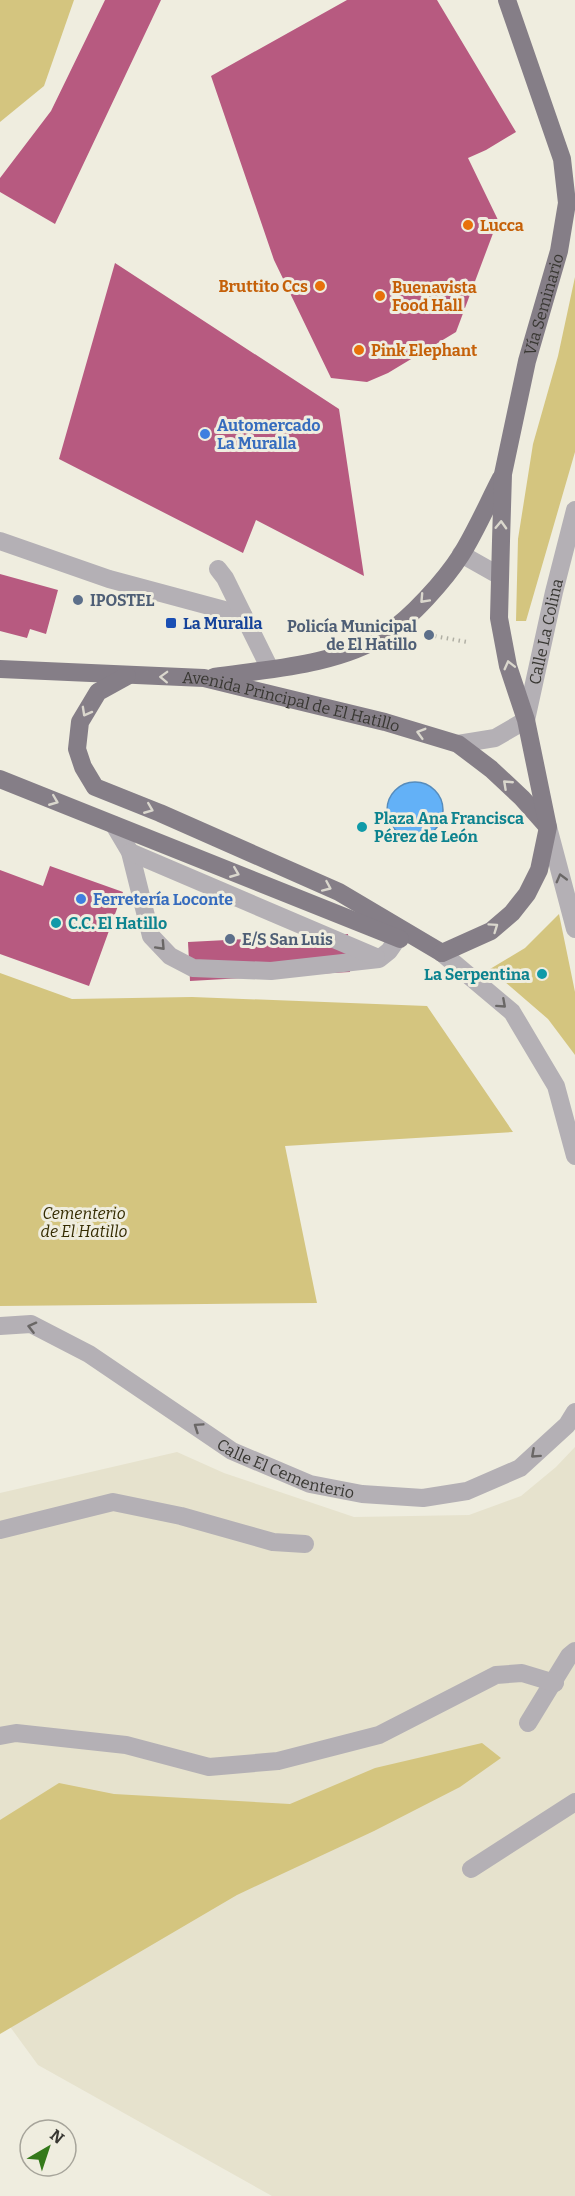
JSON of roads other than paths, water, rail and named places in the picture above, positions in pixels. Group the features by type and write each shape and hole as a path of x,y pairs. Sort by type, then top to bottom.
{"main road":[{"name":"Vía Seminario","path":"503,474 526,361 559,251 567,203 562,159 507,0"},
{"path":"204,678 270,669 331,657 387,634 408,616 436,586 461,554 503,474"},
{"path":"0,779 398,938 442,952 491,931 513,913 527,894 539,870 548,826 526,720 508,666 499,618 503,474"},
{"name":"Avenida Principal de El Hatillo","path":"0,669 204,678 385,723 458,744 491,769 548,826"},
{"path":"129,675 98,692 80,722 77,749 82,767 95,787 160,813 339,892 442,952"}],"street":[{"name":"Calle La Colina","path":"526,720 554,592 575,510"},
{"path":"0,541 109,579 243,615"},
{"path":"461,554 500,576"},
{"path":"218,569 225,578 270,669"},
{"path":"458,744 495,738 526,720"},
{"path":"114,825 130,852 151,936 170,956 193,968 271,971 379,958 389,951 398,938"},
{"path":"548,826 574,920"},
{"path":"130,852 379,958"},
{"path":"442,952 512,1012 556,1086 575,1156"},
{"name":"Calle El Cementerio","path":"0,1326 31,1324 89,1354 232,1450 310,1484 363,1494 423,1498 467,1491 519,1468 567,1425 575,1412"},
{"path":"0,1530 113,1502 181,1516 273,1542 305,1544"},
{"path":"528,1723 555,1683 569,1656 575,1651"},
{"path":"0,1736 16,1733 126,1745 209,1767 278,1761 378,1735 496,1675 522,1673 555,1683"},
{"path":"471,1869 575,1802"}],"water":[{"path":"410,782 420,782 435,790 441,799 443,810 441,821 435,830 420,838 410,838 399,833 392,826 387,815 387,805 392,794 399,787"}],"place":[{"name":"Lucca","path":"468,225"},
{"name":"Bruttito Ccs","path":"320,286"},
{"name":"Buenavista Food Hall","path":"380,296"},
{"name":"Pink Elephant","path":"359,350"},
{"name":"Automercado La Muralla","path":"205,434"},
{"name":"IPOSTEL","path":"78,600"},
{"name":"La Muralla","path":"171,623"},
{"name":"Policía Municipal de El Hatillo","path":"429,635"},
{"name":"Plaza Ana Francisca Pérez de León","path":"362,827"},
{"name":"Ferretería Loconte","path":"81,899"},
{"name":"C.C. El Hatillo","path":"56,923"},
{"name":"E/S San Luis","path":"230,939"},
{"name":"La Serpentina","path":"542,974"}],"park label":[{"name":"Cementerio de El Hatillo","path":"84,1222"}]}
